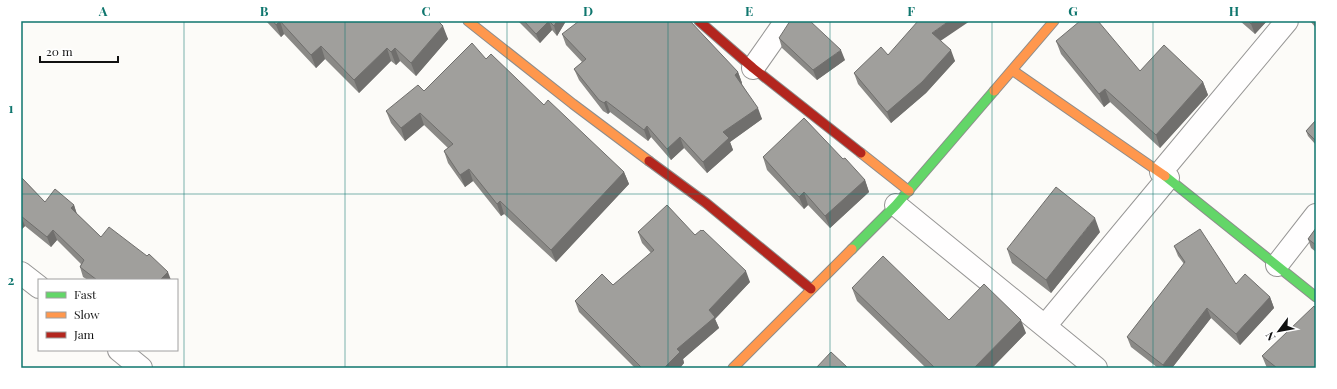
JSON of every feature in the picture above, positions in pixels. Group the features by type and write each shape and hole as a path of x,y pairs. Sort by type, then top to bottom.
{"street":[{"path":"468,21 573,104 706,203 811,289"},
{"path":"699,21 902,198 1045,326 1096,368"},
{"path":"753,68 786,21"},
{"path":"733,368 902,198 1054,21"},
{"path":"1045,326 1287,21"},
{"path":"1012,70 1165,175 1316,297"},
{"path":"1277,264 1316,215"},
{"path":"21,273 38,286"},
{"path":"120,351 141,368"}],"building":[{"path":"273,21 280,21 276,25"},
{"path":"280,21 438,21 443,26 411,63 395,48 391,52 387,48 354,80 321,46 311,55"},
{"path":"524,21 549,21 536,34"},
{"path":"549,21 557,21 554,26"},
{"path":"579,21 690,21 738,72 735,75 758,108 723,132 729,138 703,162 680,137 667,149 647,126 644,130 606,101 604,103 599,100 574,69 586,59 562,34"},
{"path":"790,21 810,21 841,50 813,70 779,38"},
{"path":"918,21 949,21 932,33 951,50 922,82 887,112 854,73 881,47 888,55"},
{"path":"1080,21 1098,21 1140,71 1164,45 1203,82 1156,135 1105,89 1099,94 1056,41"},
{"path":"472,43 486,59 491,54 544,105 548,100 624,172 551,250 500,201 497,204 469,169 460,175 444,151 453,144 420,113 401,128 386,111 418,85 424,91"},
{"path":"804,118 865,180 825,216 804,192 799,197 763,157"},
{"path":"1316,120 1316,141 1306,131"},
{"path":"21,177 45,202 55,189 74,205 71,208 101,237 109,227 147,256 149,254 168,272 161,279 96,279 80,267 84,260 53,230 47,237 21,216"},
{"path":"1056,187 1095,218 1046,280 1007,249"},
{"path":"667,205 695,235 703,230 746,271 709,310 715,317 677,349 680,352 664,368 642,368 575,301 602,274 613,285 654,250 638,232"},
{"path":"1316,228 1316,245 1308,239"},
{"path":"1200,229 1236,284 1245,274 1270,297 1236,334 1207,308 1163,365 1127,337 1185,262 1174,246"},
{"path":"883,256 949,320 984,284 1021,320 974,368 935,368 852,288"},
{"path":"1314,306 1316,309 1316,368 1277,368 1262,356"},
{"path":"831,352 848,368 816,368"}],"traffic: fast":[{"path":"852,249 896,205 994,91"},
{"path":"1165,176 1316,297"}],"traffic: slow":[{"path":"468,21 573,104 649,161"},
{"path":"994,91 1054,21"},
{"path":"1012,70 1165,176"},
{"path":"861,153 909,191"},
{"path":"733,368 852,249"}],"traffic: jam":[{"path":"699,21 753,68 861,153"},
{"path":"649,161 706,203 811,289"}]}
